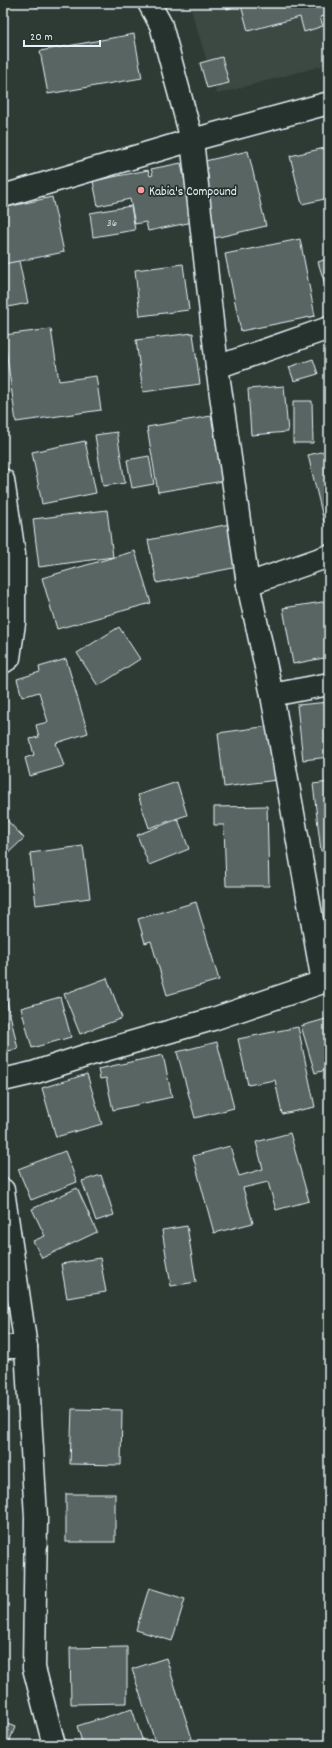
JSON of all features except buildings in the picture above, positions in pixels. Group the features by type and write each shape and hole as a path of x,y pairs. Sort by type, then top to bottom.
{"street":[{"path":"3,1080 33,1074 88,1054 213,1019 326,981 272,695 248,584 217,367 192,140 161,25 149,3"},
{"path":"3,196 192,140 329,103"},
{"path":"217,367 329,328"},
{"path":"3,480 14,554 14,623 9,658 3,662"},
{"path":"248,584 329,556"},
{"path":"272,695 329,684"},
{"path":"3,1190 26,1347 36,1517 34,1668 54,1745"},
{"path":"3,1346 26,1347"}],"shaded area":[{"path":"189,3 329,3 329,64 217,94"}],"place":[{"name":"Kabia's Compound","path":"141,190"}]}
